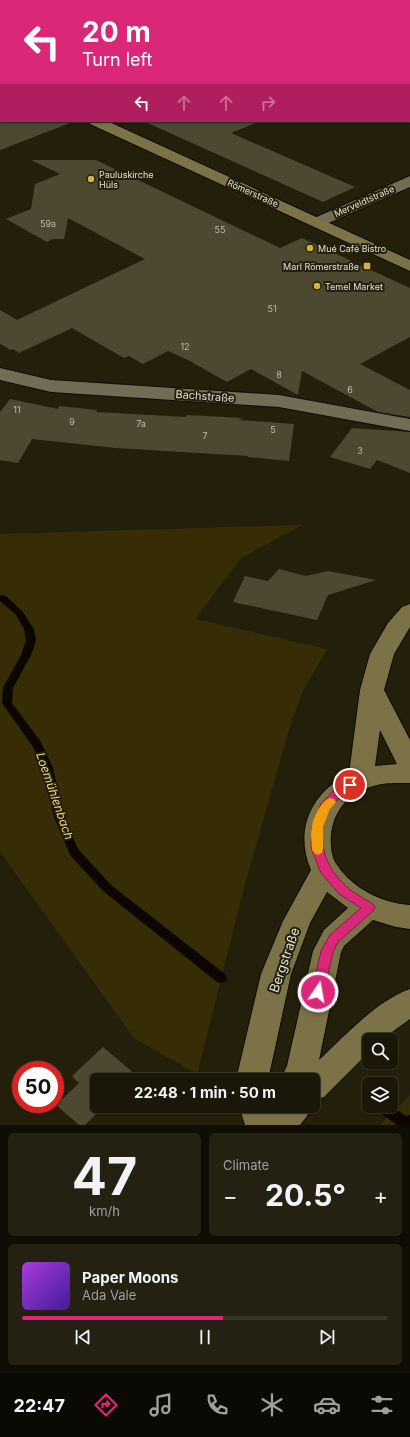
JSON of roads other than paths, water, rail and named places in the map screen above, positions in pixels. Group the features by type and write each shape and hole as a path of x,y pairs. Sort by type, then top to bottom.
{"main road":[{"name":"Römerstraße","path":"97,122 318,222 410,266"},
{"path":"361,779 372,690 382,654 396,629 410,612"},
{"path":"372,690 410,766"},
{"path":"410,773 386,773 361,779 340,791 325,807 317,827 317,848 325,870 343,891 369,907 400,916 410,917"},
{"name":"Bergstraße","path":"254,1073 276,974 297,921 325,870"},
{"path":"300,1073 302,1069 327,951 334,938 369,907"},
{"path":"320,1080 371,1030 410,1002"},
{"path":"257,1113 261,1125"},
{"path":"273,1125 279,1113"},
{"path":"279,1125 290,1113"}],"street":[{"name":"Merveldtstraße","path":"318,222 410,181"},
{"name":"Bachstraße","path":"0,374 51,386 278,401 410,426"}],"waterway":[{"name":"Loemühlenbach","path":"0,598 3,598 19,613 29,629 31,641 26,655 8,688 7,703 37,745 48,768 59,817 74,852 107,888 221,978"},
{"name":"Loemühlenbach","path":"391,1113 405,1123 410,1121"}],"place":[{"name":"Pauluskirche Hüls","path":"91,179"},
{"name":"Mué Café Bistro","path":"310,248"},
{"name":"Marl Römerstraße","path":"367,266"},
{"name":"Temel Market","path":"317,286"}]}
